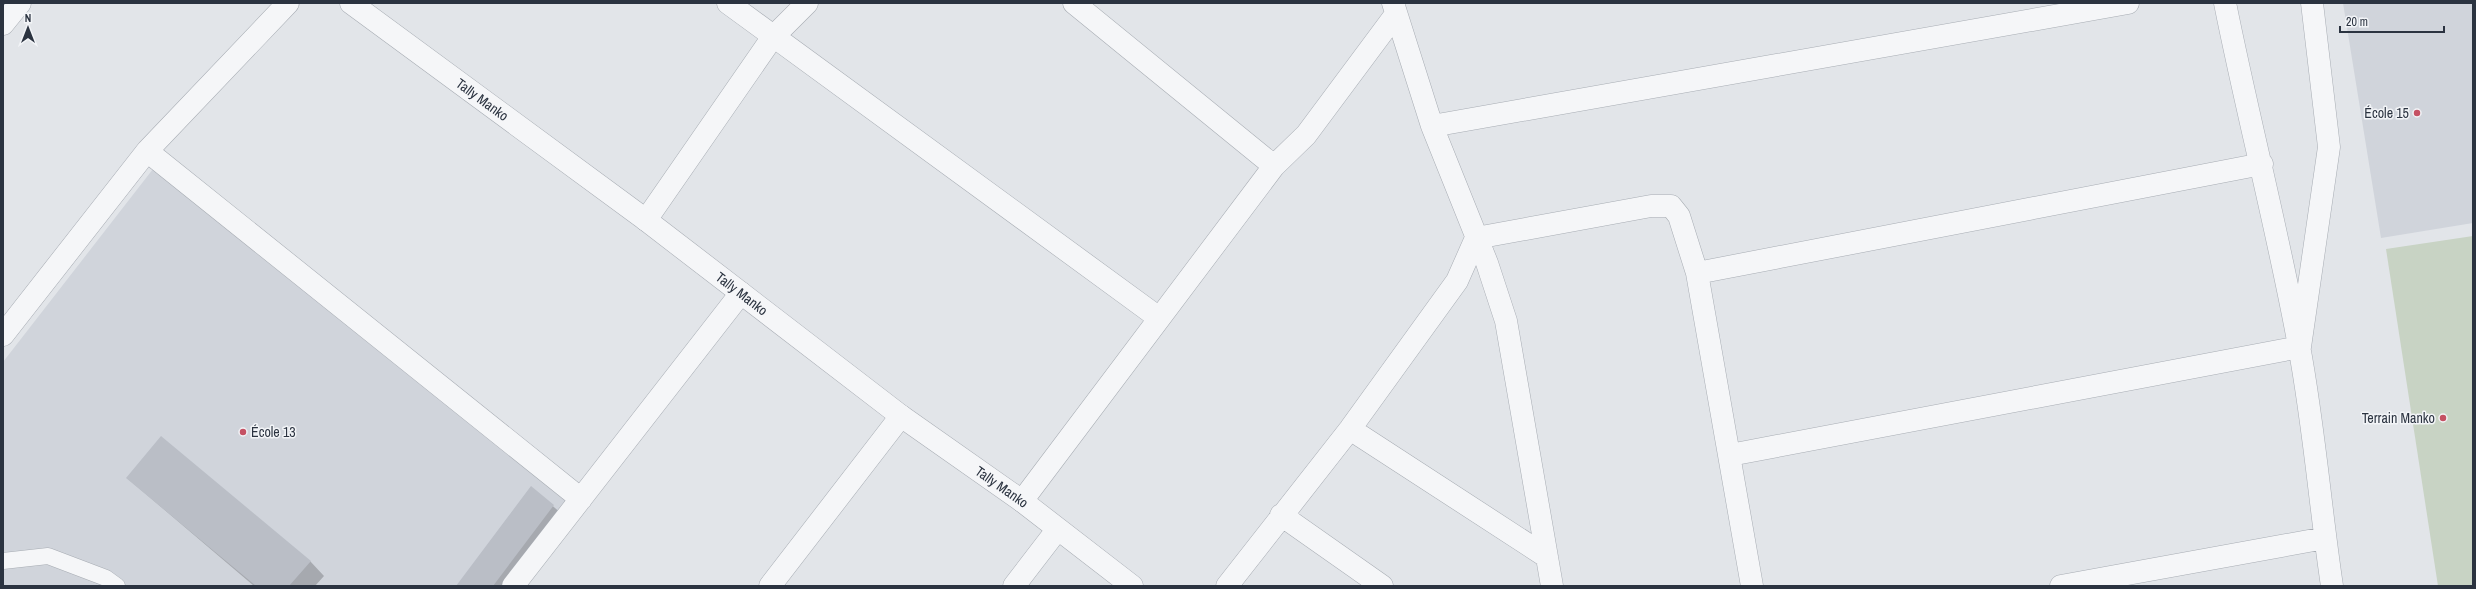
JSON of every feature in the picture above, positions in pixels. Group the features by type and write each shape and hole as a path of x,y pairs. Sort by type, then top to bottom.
{"street":[{"path":"3,24 20,3"},
{"path":"3,335 147,151 288,3"},
{"name":"Tally Manko","path":"351,3 646,220 901,416 1022,501 1057,530 1132,586"},
{"path":"728,3 772,38 1159,318"},
{"path":"646,220 772,38 807,3"},
{"path":"1074,3 1274,166"},
{"path":"1432,126 2128,3"},
{"path":"2225,3 2242,90 2262,164 2300,347 2332,586"},
{"path":"2300,347 2329,147 2312,3"},
{"path":"1022,501 1274,166 1306,135 1394,9"},
{"path":"1394,9 1432,126 1487,264 1506,321 1552,586"},
{"path":"147,151 581,499"},
{"path":"1697,273 2262,164"},
{"path":"1476,238 1651,206 1670,206 1680,216 1697,273 1752,586"},
{"path":"1227,586 1281,515 1350,429 1457,281 1476,238"},
{"path":"513,586 741,293"},
{"path":"1730,455 2300,347"},
{"path":"770,586 901,416"},
{"path":"1350,429 1547,557"},
{"path":"1281,515 1382,586"},
{"path":"1014,586 1057,530"},
{"path":"2062,586 2325,538"}],"lane":[{"path":"3,560 48,556 106,578 117,586"}],"shaded area":[{"name":"École 15","path":"2343,3 2473,3 2473,223 2381,238"},
{"name":"École 13","path":"153,169 569,502 504,586 3,586 3,362"}],"green space":[{"name":"Terrain Manko","path":"2473,236 2473,586 2438,586 2386,249"}],"building":[{"path":"161,436 311,561 289,586 256,586 126,478"},
{"path":"531,486 554,505 493,586 456,586"}],"place":[{"name":"École 15","path":"2417,113"},
{"name":"Terrain Manko","path":"2443,418"},
{"name":"École 13","path":"243,432"}]}
